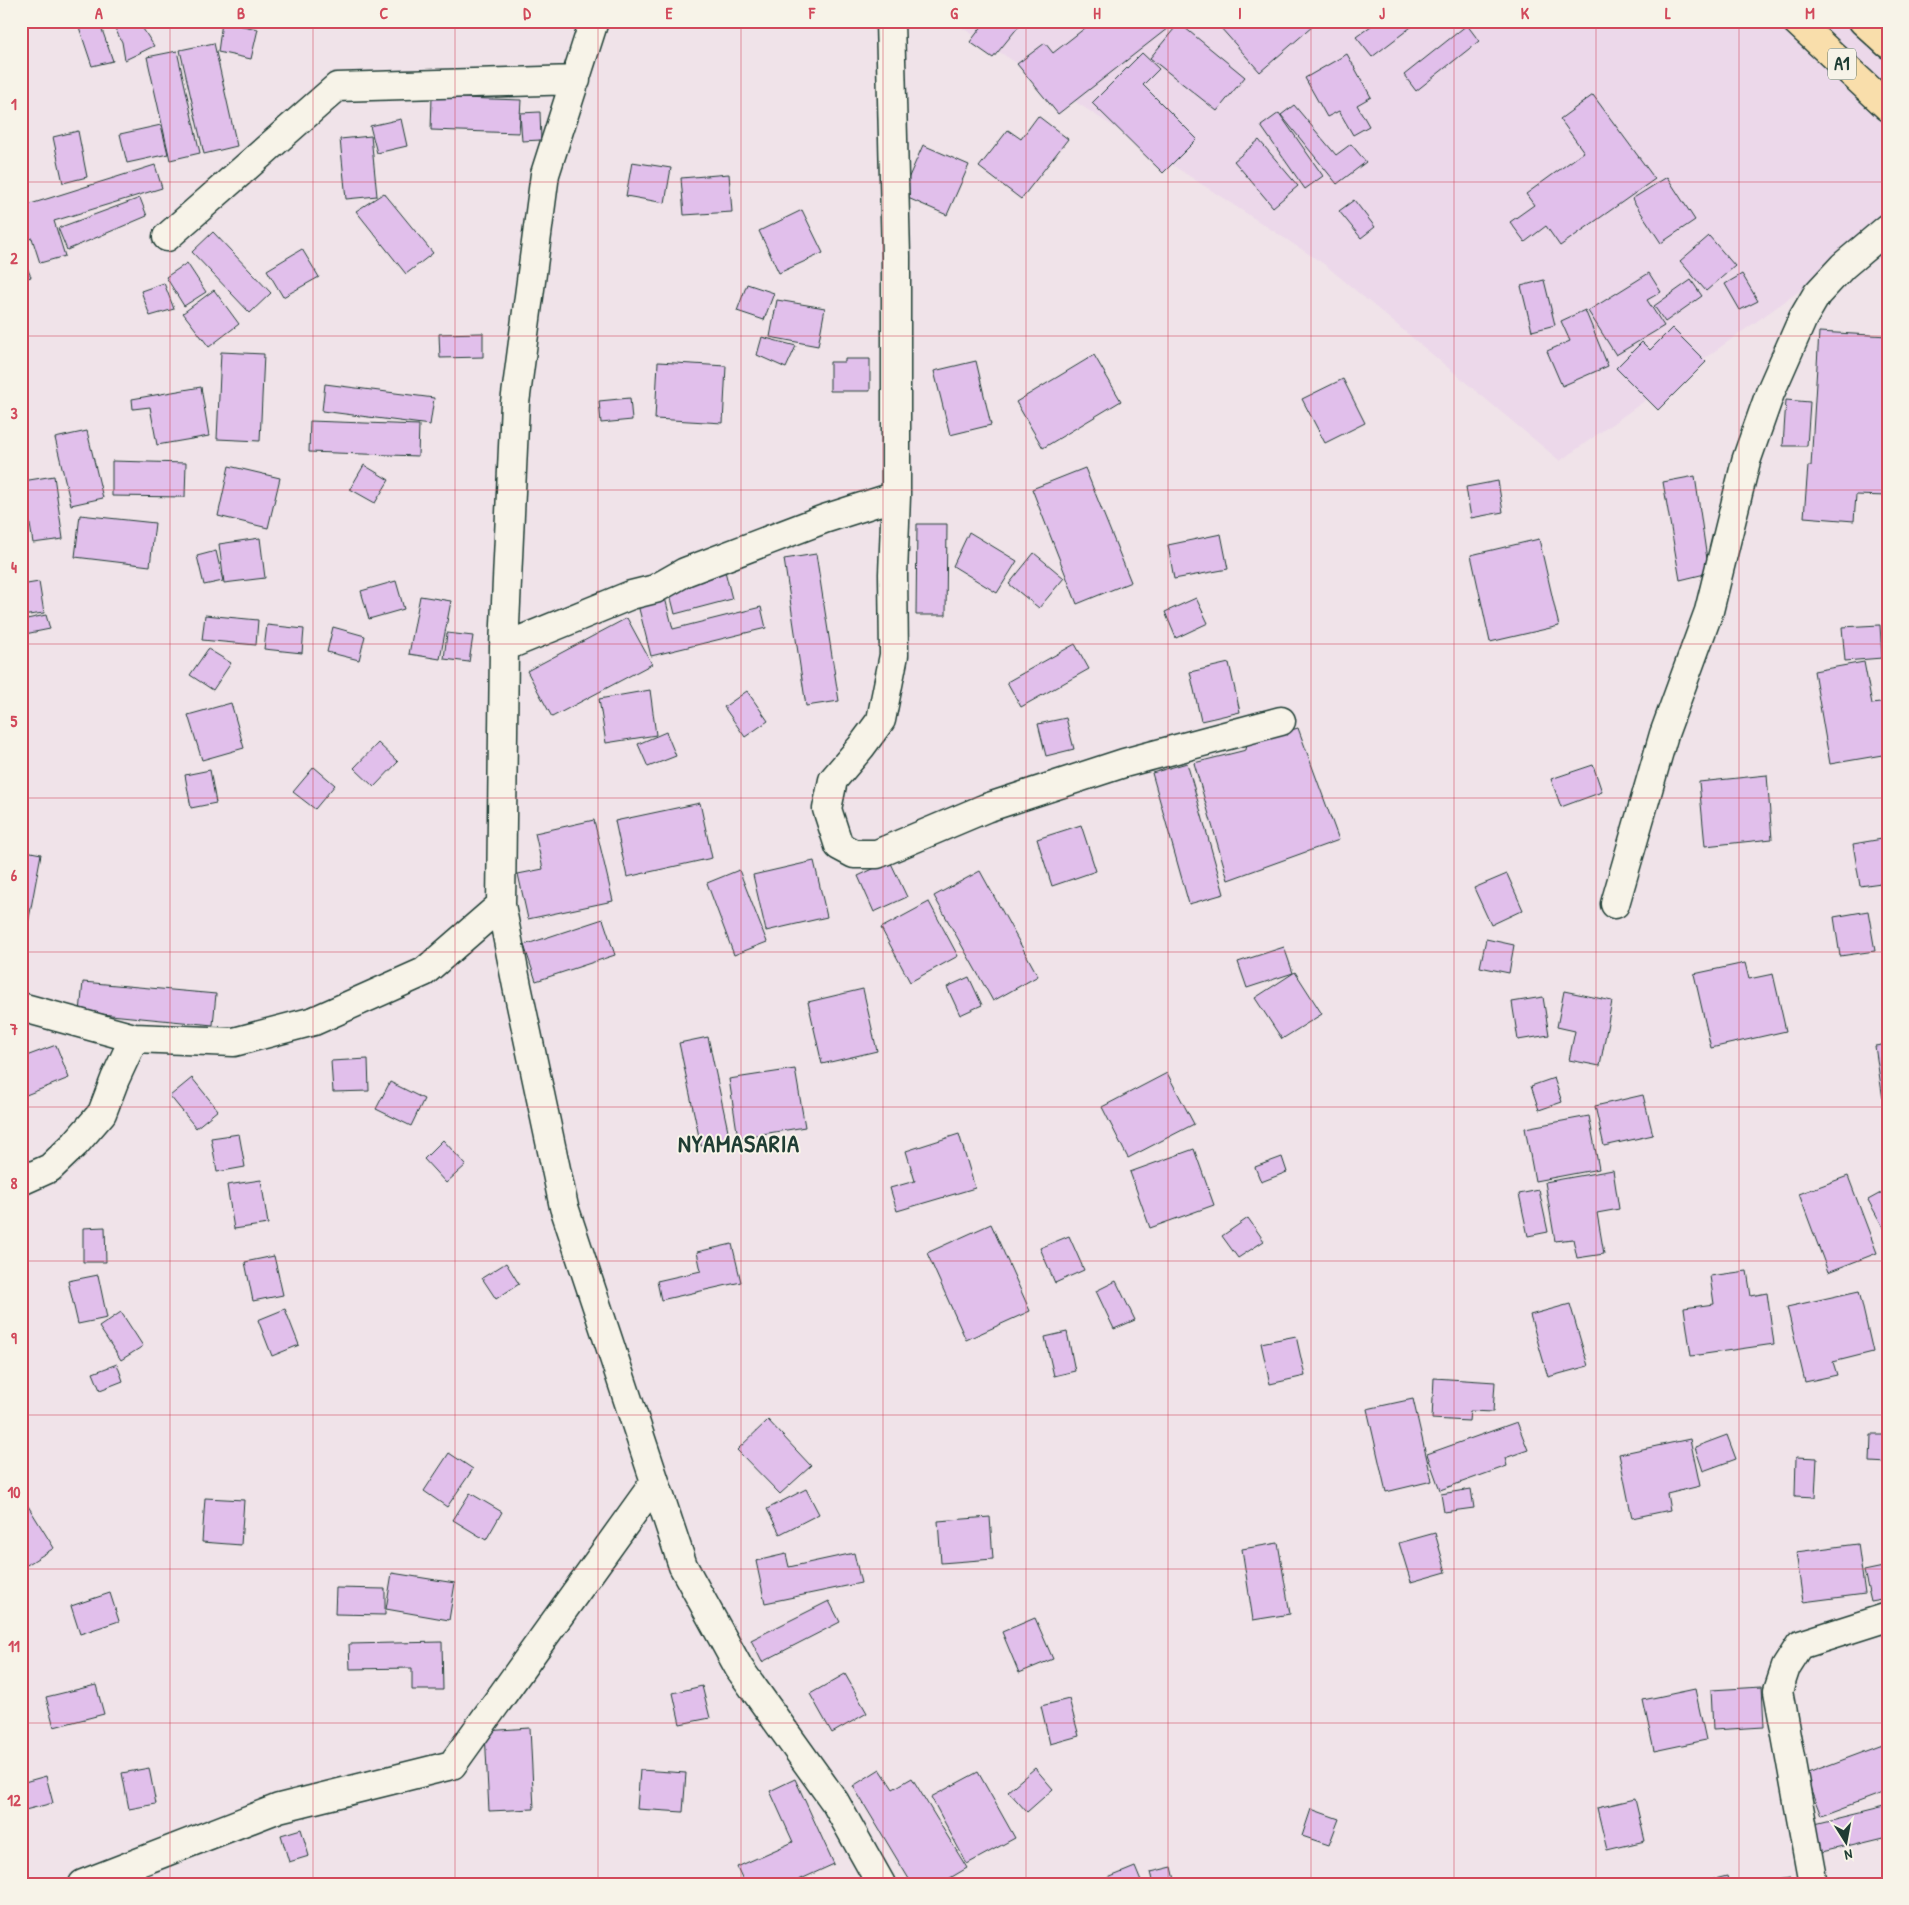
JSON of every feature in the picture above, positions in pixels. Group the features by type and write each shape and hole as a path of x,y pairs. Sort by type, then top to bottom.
{"highway":[{"name":"A1","path":"1796,21 1888,108"},
{"name":"A1","path":"1863,21 1888,44"}],"street":[{"path":"594,21 545,174 516,394 504,647 502,905 517,986 564,1207 683,1566 739,1668 834,1802 881,1884"},
{"path":"890,21 896,256 894,655 881,720 833,780 827,809 839,846 854,854 877,854 986,808 1124,763 1282,721"},
{"path":"167,237 337,87 576,80"},
{"path":"1615,904 1664,734 1709,611 1746,461 1770,393 1803,318 1817,294 1843,266 1888,228"},
{"path":"504,647 631,595 655,589 685,572 814,522 896,496"},
{"path":"21,1007 134,1038 234,1042 314,1021 424,972 502,905"},
{"path":"21,1181 50,1168 76,1144 102,1113 114,1079 134,1038"},
{"path":"83,1884 279,1808 452,1765 655,1482"},
{"path":"1813,1884 1778,1692 1786,1667 1800,1645 1888,1617"}],"shaded area":[{"path":"952,21 1888,21 1888,228 1560,461 1324,264"}],"building":[{"path":"77,21 99,21 113,61 92,66"},
{"path":"111,21 138,21 154,46 125,60 122,42"},
{"path":"986,21 1023,21 993,58 970,42"},
{"path":"1094,21 1177,21 1058,114 1017,64 1045,43 1053,53"},
{"path":"1227,21 1309,21 1313,26 1260,72 1220,27"},
{"path":"1374,21 1419,21 1372,57 1356,37 1375,23"},
{"path":"222,22 258,29 251,59 218,52"},
{"path":"1179,23 1245,77 1217,111 1150,58"},
{"path":"1467,25 1479,41 1416,91 1404,75"},
{"path":"214,43 237,146 204,154 180,50"},
{"path":"177,51 200,153 170,160 147,57"},
{"path":"1142,53 1159,69 1143,85 1197,139 1163,173 1092,103"},
{"path":"1347,54 1371,97 1357,105 1369,126 1353,135 1339,111 1327,117 1305,78"},
{"path":"1593,95 1655,179 1560,246 1546,226 1525,242 1510,222 1534,205 1526,194 1584,152 1560,119"},
{"path":"432,97 521,100 519,133 431,130"},
{"path":"1294,105 1336,155 1351,144 1366,162 1337,184 1281,115"},
{"path":"540,112 541,140 522,141 520,113"},
{"path":"1279,113 1323,176 1305,189 1261,126"},
{"path":"1038,116 1068,139 1021,199 979,167 1008,130 1021,139"},
{"path":"401,119 407,146 377,153 370,126"},
{"path":"161,125 168,154 127,163 120,134"},
{"path":"78,131 87,177 63,183 53,137"},
{"path":"371,136 377,196 346,199 340,139"},
{"path":"1259,140 1298,186 1273,207 1234,161"},
{"path":"923,145 969,165 947,215 901,195"},
{"path":"632,162 671,168 665,203 626,196"},
{"path":"155,165 162,188 54,221 65,256 40,263 32,238 21,241 21,207"},
{"path":"729,174 732,212 684,215 681,178"},
{"path":"1667,177 1695,220 1661,243 1632,199"},
{"path":"384,193 433,253 406,274 356,211"},
{"path":"140,198 147,216 67,250 58,228"},
{"path":"1354,200 1375,227 1361,238 1339,211"},
{"path":"802,210 823,253 779,273 759,231"},
{"path":"213,232 271,293 250,313 192,252"},
{"path":"1709,236 1735,266 1706,291 1680,261"},
{"path":"302,249 319,277 283,297 267,270"},
{"path":"21,253 31,277 21,280"},
{"path":"187,263 206,292 184,306 166,277"},
{"path":"1649,273 1661,292 1647,300 1664,326 1616,355 1588,311"},
{"path":"1742,274 1758,301 1740,310 1725,284"},
{"path":"1544,280 1555,325 1532,331 1521,286"},
{"path":"1691,280 1702,296 1665,322 1654,306"},
{"path":"164,283 174,309 150,316 141,291"},
{"path":"747,284 774,293 764,320 737,311"},
{"path":"214,290 239,324 209,347 183,313"},
{"path":"777,300 825,308 818,346 770,337"},
{"path":"1585,310 1608,366 1562,386 1547,351 1570,341 1561,321"},
{"path":"1672,328 1706,362 1658,410 1616,368 1642,342 1650,350"},
{"path":"1819,332 1888,336 1888,530 1884,530 1887,496 1856,495 1854,521 1804,517 1808,466 1811,466"},
{"path":"483,333 483,357 440,358 439,334"},
{"path":"762,337 796,346 786,368 757,355"},
{"path":"221,352 264,354 260,441 217,439"},
{"path":"1094,355 1121,401 1043,448 1016,402"},
{"path":"845,359 870,359 870,391 830,391 830,362 845,362"},
{"path":"976,361 991,425 950,435 934,371"},
{"path":"658,362 726,366 723,423 655,419"},
{"path":"1343,379 1365,423 1325,443 1302,399"},
{"path":"325,384 434,398 430,425 322,411"},
{"path":"201,387 209,436 157,445 150,407 133,409 132,399"},
{"path":"630,398 632,420 601,423 599,401"},
{"path":"1786,400 1810,402 1807,446 1783,446"},
{"path":"310,421 419,425 418,456 309,452"},
{"path":"87,431 103,498 71,505 55,438"},
{"path":"112,461 186,463 185,497 112,496"},
{"path":"364,465 389,480 375,503 350,489"},
{"path":"229,466 280,478 268,528 218,516"},
{"path":"1085,468 1131,582 1077,604 1032,489"},
{"path":"54,476 63,539 33,543 23,481"},
{"path":"1695,476 1709,573 1680,580 1663,482"},
{"path":"1498,481 1503,512 1471,518 1466,487"},
{"path":"80,515 155,523 150,566 75,557"},
{"path":"917,524 947,524 946,615 916,615"},
{"path":"969,532 1017,561 997,593 953,566"},
{"path":"1221,534 1228,569 1174,579 1168,545"},
{"path":"260,538 265,578 224,583 219,544"},
{"path":"1539,539 1559,626 1490,642 1471,555"},
{"path":"216,551 223,581 204,585 197,556"},
{"path":"1034,553 1064,578 1039,608 1009,584"},
{"path":"816,554 839,701 806,706 784,559"},
{"path":"725,571 732,599 675,614 668,586"},
{"path":"396,581 404,609 369,619 361,591"},
{"path":"39,582 44,613 21,616 21,585"},
{"path":"664,594 673,629 761,607 766,628 651,656 637,601"},
{"path":"420,596 451,601 440,659 409,654"},
{"path":"1196,598 1208,623 1176,638 1165,612"},
{"path":"46,615 50,629 25,634 22,620"},
{"path":"205,615 258,620 256,645 202,640"},
{"path":"627,618 652,664 552,717 527,671"},
{"path":"267,625 304,629 302,653 264,649"},
{"path":"1880,625 1882,658 1845,661 1842,627"},
{"path":"333,627 365,636 359,660 327,652"},
{"path":"447,633 473,636 469,662 444,659"},
{"path":"1075,644 1089,669 1021,707 1007,682"},
{"path":"208,649 231,663 213,690 190,675"},
{"path":"1864,662 1872,704 1888,702 1888,754 1830,764 1814,671"},
{"path":"1229,663 1240,712 1201,721 1190,672"},
{"path":"650,690 656,735 606,743 599,699"},
{"path":"747,691 768,721 745,737 724,707"},
{"path":"231,703 244,748 202,760 188,715"},
{"path":"1066,718 1074,749 1046,756 1038,724"},
{"path":"1298,728 1339,840 1228,880 1194,763 1246,750 1247,743"},
{"path":"666,732 676,756 648,767 638,744"},
{"path":"378,743 398,762 374,787 354,768"},
{"path":"1187,763 1224,894 1189,904 1152,773"},
{"path":"1593,765 1602,792 1561,807 1551,779"},
{"path":"314,767 335,785 315,809 293,792"},
{"path":"210,770 216,803 191,808 185,775"},
{"path":"1767,775 1772,839 1705,846 1699,782"},
{"path":"700,803 712,858 627,877 615,821"},
{"path":"594,820 613,901 528,919 518,874 543,869 535,833"},
{"path":"1081,825 1096,871 1052,886 1037,839"},
{"path":"1888,838 1888,882 1860,886 1853,844"},
{"path":"21,850 41,854 25,940 21,939"},
{"path":"814,861 827,917 766,931 753,875"},
{"path":"890,861 907,897 874,912 858,876"},
{"path":"739,870 767,942 734,955 707,883"},
{"path":"980,871 1038,976 993,1001 934,896"},
{"path":"1507,874 1523,910 1491,925 1474,888"},
{"path":"929,902 958,956 910,982 881,928"},
{"path":"1868,911 1875,951 1840,956 1834,917"},
{"path":"603,919 615,955 536,981 524,945"},
{"path":"1486,939 1514,945 1509,973 1480,967"},
{"path":"1284,947 1293,973 1247,988 1238,962"},
{"path":"1745,963 1749,979 1773,974 1786,1031 1711,1048 1694,974"},
{"path":"1295,972 1322,1014 1282,1039 1255,998"},
{"path":"969,977 982,1005 960,1015 947,987"},
{"path":"83,982 216,994 213,1025 80,1012"},
{"path":"863,989 877,1051 822,1064 808,1002"},
{"path":"1564,991 1612,1001 1600,1066 1569,1060 1575,1031 1557,1027"},
{"path":"1543,997 1549,1035 1518,1040 1512,1002"},
{"path":"708,1037 730,1140 701,1146 679,1043"},
{"path":"1888,1044 1888,1113 1885,1113 1875,1046"},
{"path":"56,1045 69,1078 21,1097 21,1058"},
{"path":"368,1059 369,1091 333,1092 331,1061"},
{"path":"795,1069 805,1127 738,1138 729,1079"},
{"path":"1167,1073 1194,1124 1128,1158 1102,1107"},
{"path":"192,1078 218,1110 196,1128 170,1096"},
{"path":"1554,1078 1562,1102 1539,1110 1531,1086"},
{"path":"390,1082 424,1099 411,1126 376,1109"},
{"path":"1643,1095 1653,1135 1604,1146 1595,1106"},
{"path":"1589,1116 1599,1169 1535,1181 1525,1128"},
{"path":"239,1134 245,1167 217,1172 211,1138"},
{"path":"959,1134 975,1188 897,1211 890,1188 915,1181 906,1151"},
{"path":"443,1140 466,1165 446,1183 424,1159"},
{"path":"1194,1149 1214,1205 1150,1228 1130,1172"},
{"path":"1282,1157 1287,1172 1261,1182 1255,1167"},
{"path":"1613,1170 1619,1209 1597,1213 1604,1254 1577,1258 1573,1239 1555,1241 1545,1182"},
{"path":"1848,1176 1877,1253 1828,1272 1799,1194"},
{"path":"261,1180 268,1224 234,1229 227,1185"},
{"path":"1888,1189 1888,1236 1868,1200"},
{"path":"1539,1190 1548,1232 1528,1236 1519,1194"},
{"path":"1248,1218 1264,1241 1238,1258 1222,1236"},
{"path":"991,1224 1030,1311 966,1340 927,1253"},
{"path":"105,1227 106,1262 83,1262 83,1228"},
{"path":"1069,1236 1084,1270 1055,1283 1040,1248"},
{"path":"732,1244 741,1282 661,1300 657,1281 701,1271 697,1252"},
{"path":"274,1256 283,1295 253,1301 245,1262"},
{"path":"506,1263 519,1284 496,1299 482,1278"},
{"path":"1747,1271 1751,1296 1767,1293 1774,1344 1691,1356 1684,1308 1714,1304 1710,1276"},
{"path":"98,1275 107,1318 78,1324 68,1281"},
{"path":"1116,1281 1135,1320 1114,1329 1096,1291"},
{"path":"1859,1291 1873,1352 1833,1362 1837,1375 1805,1382 1787,1307"},
{"path":"1570,1304 1588,1366 1548,1377 1530,1315"},
{"path":"285,1309 299,1345 272,1356 258,1320"},
{"path":"121,1312 143,1346 121,1360 99,1327"},
{"path":"1067,1332 1075,1371 1054,1376 1045,1337"},
{"path":"1296,1336 1305,1376 1270,1384 1261,1343"},
{"path":"117,1364 123,1381 100,1390 93,1373"},
{"path":"1434,1378 1495,1382 1493,1412 1470,1411 1469,1421 1432,1419"},
{"path":"1413,1399 1432,1481 1386,1492 1367,1409"},
{"path":"768,1420 811,1466 780,1494 737,1450"},
{"path":"1517,1422 1528,1450 1505,1458 1507,1466 1440,1490 1427,1454"},
{"path":"1727,1435 1736,1459 1703,1471 1695,1447"},
{"path":"1871,1435 1888,1435 1888,1463 1870,1462"},
{"path":"1690,1439 1700,1486 1667,1494 1670,1510 1632,1518 1619,1454"},
{"path":"449,1453 473,1469 447,1507 424,1491"},
{"path":"1796,1457 1817,1458 1815,1497 1795,1496"},
{"path":"806,1489 819,1514 780,1534 767,1509"},
{"path":"1471,1489 1474,1508 1444,1512 1441,1494"},
{"path":"470,1493 502,1512 486,1540 453,1520"},
{"path":"205,1498 244,1500 241,1545 202,1542"},
{"path":"28,1506 54,1548 22,1568 21,1510"},
{"path":"990,1517 993,1559 941,1563 938,1521"},
{"path":"1435,1533 1446,1572 1411,1582 1399,1543"},
{"path":"1278,1543 1290,1614 1253,1620 1242,1549"},
{"path":"1858,1544 1865,1594 1803,1602 1796,1552"},
{"path":"854,1553 861,1583 765,1603 756,1561 786,1554 789,1567"},
{"path":"1888,1566 1888,1599 1871,1602 1864,1571"},
{"path":"392,1573 455,1583 449,1620 386,1609"},
{"path":"336,1588 385,1589 385,1615 335,1614"},
{"path":"110,1593 119,1621 80,1634 71,1606"},
{"path":"829,1601 840,1622 762,1662 751,1640"},
{"path":"1035,1618 1053,1659 1019,1673 1002,1632"},
{"path":"442,1642 443,1690 412,1690 412,1668 350,1669 349,1644"},
{"path":"845,1674 867,1713 832,1733 810,1694"},
{"path":"96,1685 104,1714 54,1727 46,1697"},
{"path":"702,1686 710,1718 680,1724 673,1693"},
{"path":"1762,1687 1764,1727 1713,1730 1711,1690"},
{"path":"1695,1689 1706,1740 1654,1751 1643,1700"},
{"path":"1069,1699 1079,1736 1050,1744 1041,1706"},
{"path":"530,1728 534,1809 489,1811 485,1731"},
{"path":"1888,1743 1888,1791 1821,1816 1805,1774"},
{"path":"149,1768 156,1804 129,1809 122,1773"},
{"path":"1035,1768 1053,1789 1027,1812 1008,1791"},
{"path":"880,1769 893,1789 912,1778 967,1868 940,1884 912,1884 853,1786"},
{"path":"640,1770 686,1773 683,1812 637,1809"},
{"path":"978,1772 1015,1838 967,1864 931,1797"},
{"path":"46,1776 53,1803 25,1810 21,1795 21,1783"},
{"path":"795,1779 834,1864 790,1884 745,1884 737,1867 793,1842 770,1791"},
{"path":"1635,1799 1645,1841 1607,1850 1597,1808"},
{"path":"1888,1806 1888,1836 1818,1853 1811,1825"},
{"path":"1311,1809 1339,1819 1329,1845 1302,1836"},
{"path":"301,1829 309,1856 289,1862 281,1835"},
{"path":"1135,1867 1142,1884 1093,1884"},
{"path":"1172,1867 1176,1884 1154,1884 1151,1872"},
{"path":"1727,1876 1729,1884 1695,1884"},
{"path":"1790,1877 1791,1884 1749,1884 1749,1883"}],"district":[{"name":"NYAMASARIA","path":"739,1144"}]}
